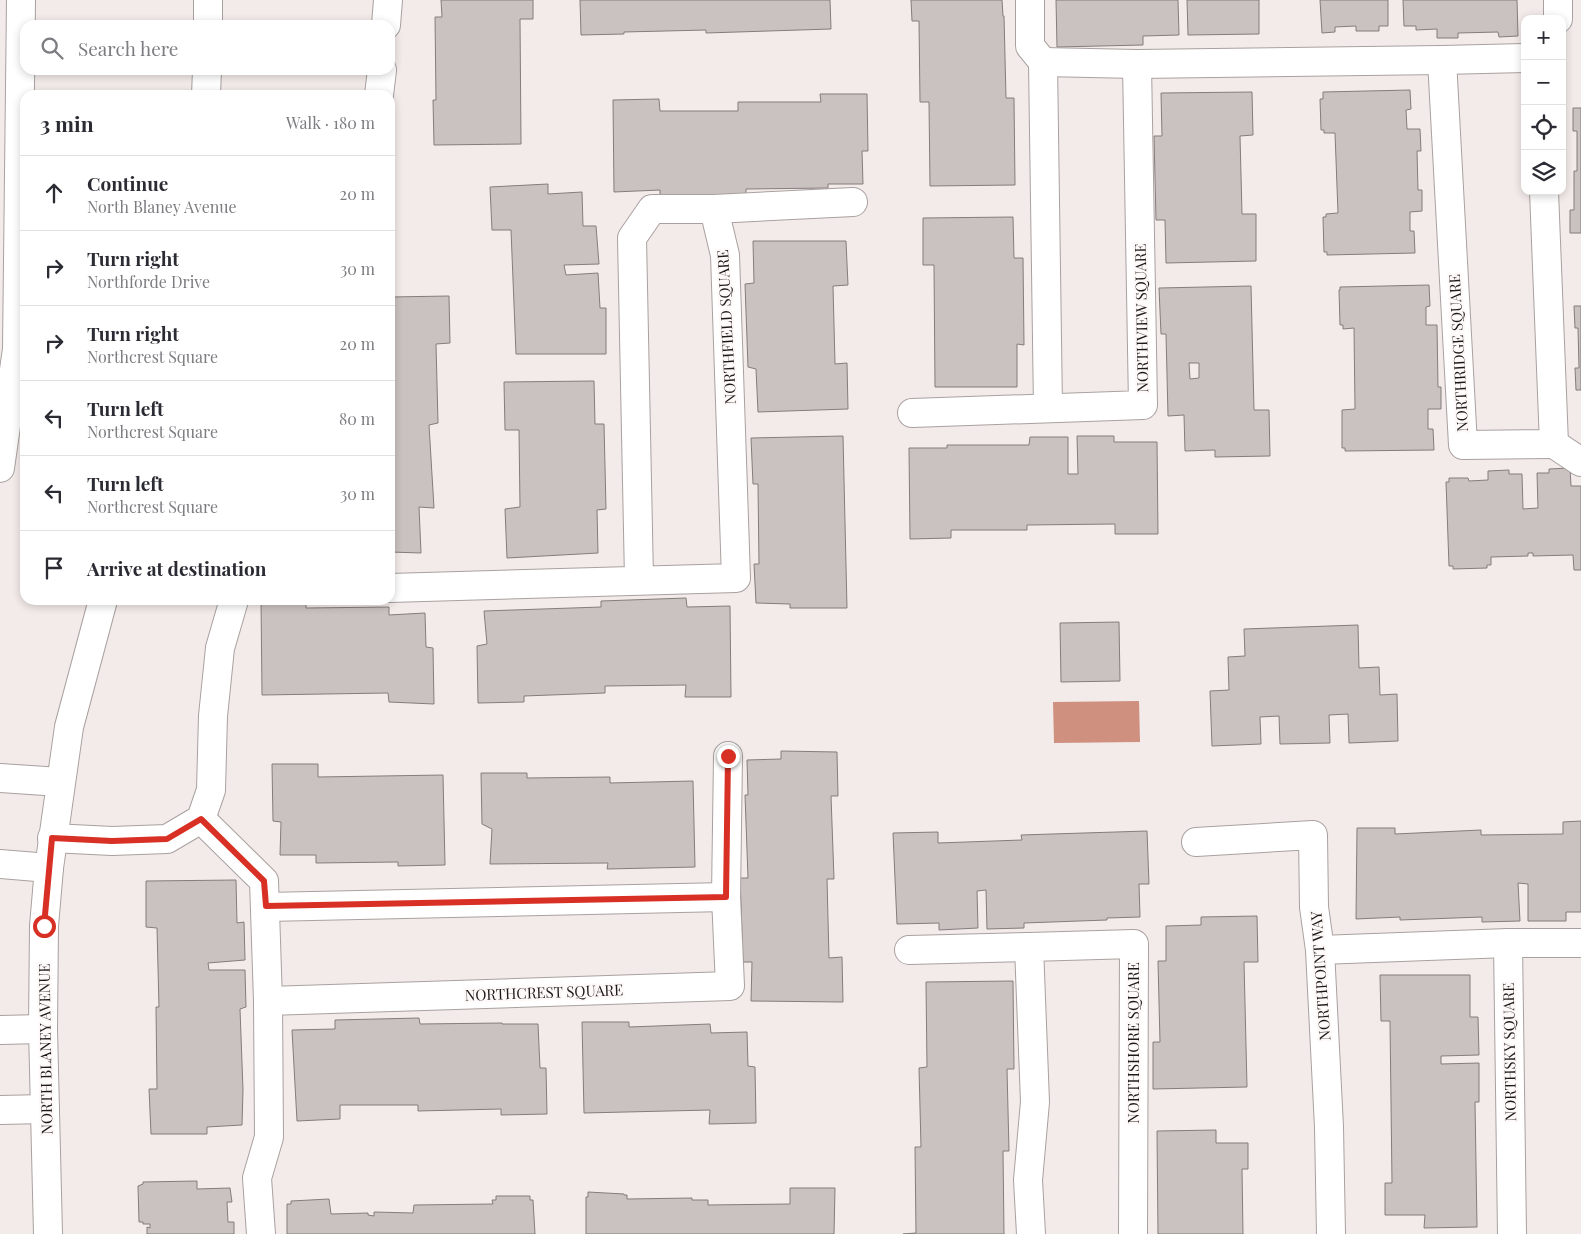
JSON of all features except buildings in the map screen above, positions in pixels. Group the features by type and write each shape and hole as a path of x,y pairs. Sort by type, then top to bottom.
{"street":[{"path":"21,0 21,20"},
{"path":"208,0 208,20"},
{"path":"386,20 388,0"},
{"path":"912,413 1048,408 1043,62 1030,46 1030,0"},
{"path":"1558,0 1558,15"},
{"path":"1043,62 1137,64 1521,58"},
{"name":"NORTHRIDGE SQUARE","path":"1442,60 1464,445 1554,444"},
{"name":"NORTHVIEW SQUARE","path":"1048,408 1142,405 1137,64"},
{"path":"0,468 17,349 20,75"},
{"path":"206,90 207,75"},
{"path":"380,90 381,75"},
{"path":"1544,195 1554,444 1581,462"},
{"path":"639,579 632,238 652,209 714,209 853,202"},
{"name":"NORTHFIELD SQUARE","path":"395,588 639,579 736,578 725,255 714,209"},
{"name":"NORTH BLANEY AVENUE","path":"48,1234 43,1029 44,926 52,838 69,728 102,605"},
{"path":"52,838 112,841 167,839 201,819 211,790 213,716 220,648 233,605"},
{"name":"NORTHCREST SQUARE","path":"268,1001 730,986 726,897 728,756"},
{"path":"0,778 60,782"},
{"path":"201,819 264,881 268,1001 269,1138 257,1178 261,1234"},
{"name":"NORTHPOINT WAY","path":"1196,842 1313,835 1314,907 1320,950 1329,1127 1331,1234"},
{"path":"0,864 49,868"},
{"path":"266,906 726,897"},
{"path":"1320,950 1581,942"},
{"name":"NORTHSKY SQUARE","path":"1508,943 1512,1234"},
{"name":"NORTHSHORE SQUARE","path":"1029,947 1134,944 1133,1234"},
{"path":"909,950 1029,947 1035,1102 1028,1180 1031,1234"},
{"path":"0,1030 43,1029"},
{"path":"0,1110 45,1109"}],"shaded area":[{"path":"1139,701 1140,742 1054,743 1053,702"}],"route":[{"path":"44,926 52,838 112,841 167,839 201,819 264,881 266,906 726,897 728,756"}]}
